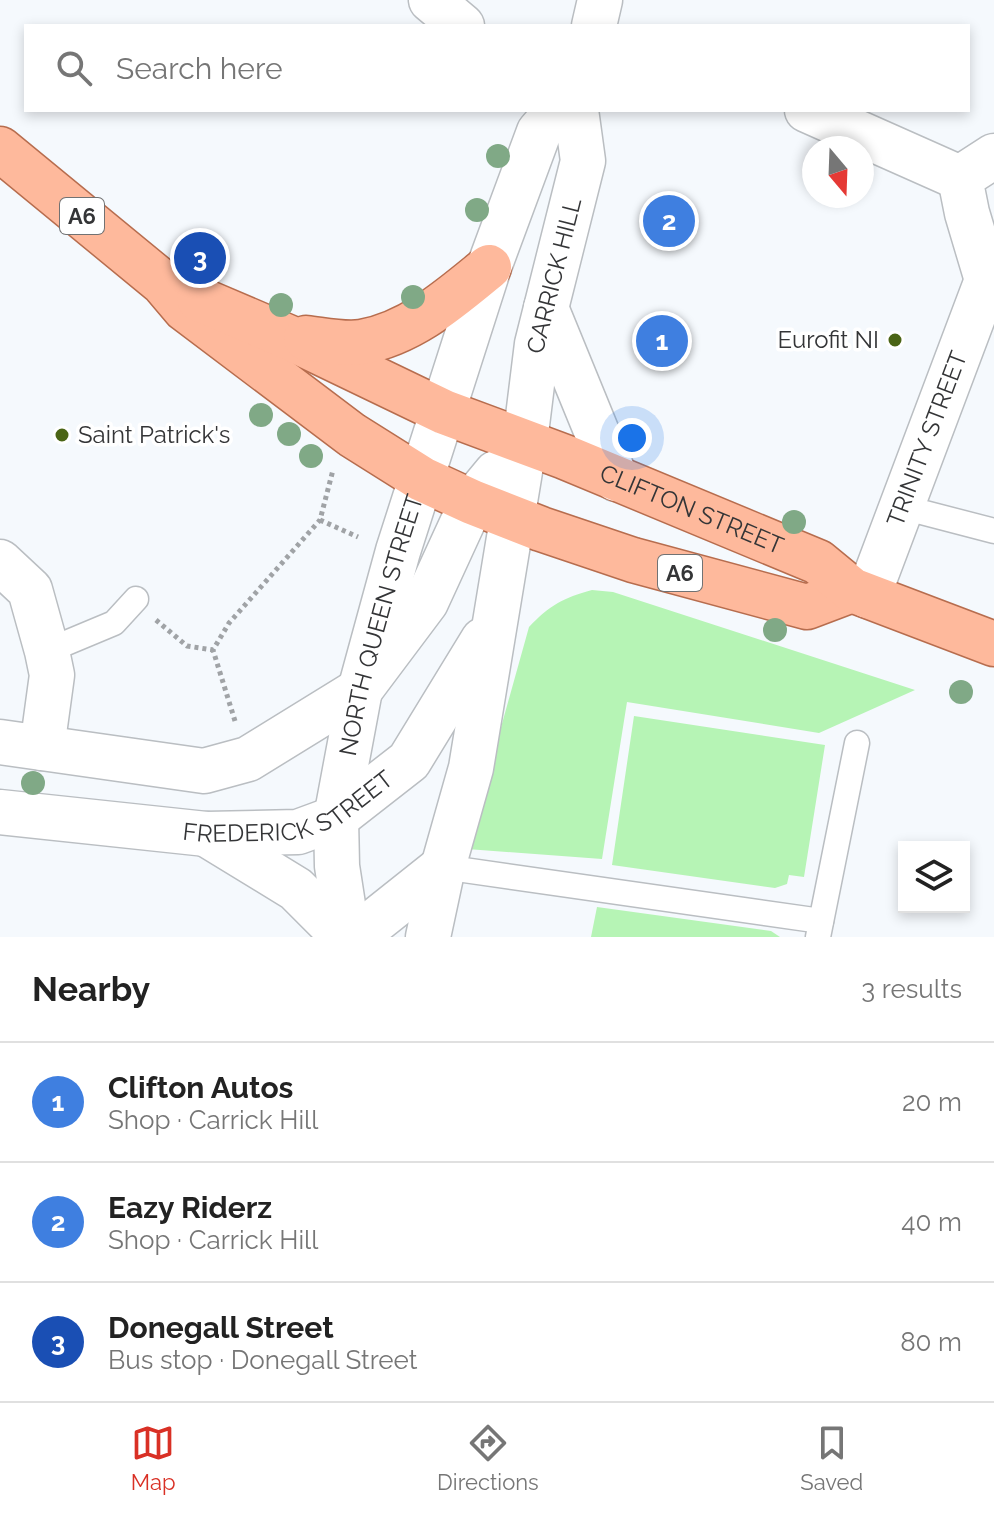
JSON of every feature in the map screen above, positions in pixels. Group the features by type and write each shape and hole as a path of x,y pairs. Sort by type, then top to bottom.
{"main road":[{"path":"431,0 460,24"},
{"path":"594,24 600,0"},
{"path":"444,412 489,267 539,132 556,112"},
{"name":"CARRICK HILL","path":"525,441 537,344 583,161 576,112"},
{"path":"812,112 974,182 991,281"},
{"name":"A6","path":"0,149 163,283 185,309 352,435 422,479 541,529 633,560 807,607 860,593"},
{"path":"288,337 359,342 383,336 433,312 489,267"},
{"name":"TRINITY STREET","path":"860,593 902,507 991,281"},
{"name":"A6","path":"163,283 288,337 444,412 525,441"},
{"path":"546,308 616,479"},
{"name":"NORTH QUEEN STREET","path":"346,937 337,866 336,818 360,690 398,551 444,412"},
{"path":"360,690 491,508 525,441"},
{"name":"CLIFTON STREET","path":"525,441 818,562 860,593 994,644"},
{"path":"428,937 443,867 471,768 493,624 491,508"},
{"path":"0,562 30,590 47,651 52,675 42,748"},
{"name":"FREDERICK STREET","path":"0,812 206,834 298,832 336,818 409,761 493,624"},
{"name":"FREDERICK STREET","path":"0,742 204,771 248,759 360,690"},
{"path":"206,834 296,889 346,937"},
{"path":"355,937 443,867"}],"lane":[{"path":"902,507 994,531"},
{"path":"47,651 114,623 135,600"},
{"path":"443,867 820,929 857,743"}],"path":[{"path":"248,759 213,650 229,623 320,520 337,454 352,435"},
{"path":"320,520 358,537"},
{"path":"135,600 187,646 213,650"}],"green space":[{"path":"592,590 613,592 915,690 819,733 627,702 602,859 467,849 529,627 558,603"},
{"path":"634,716 825,745 804,877 789,875 787,884 775,888 612,865"},
{"path":"597,907 771,931 780,937 591,937"}],"place":[{"name":"Eazy Riderz","path":"669,221"},
{"name":"Donegall Street","path":"200,258"},
{"name":"Eurofit NI","path":"895,340"},
{"name":"Clifton Autos","path":"662,341"},
{"name":"Saint Patrick's","path":"62,435"}]}
